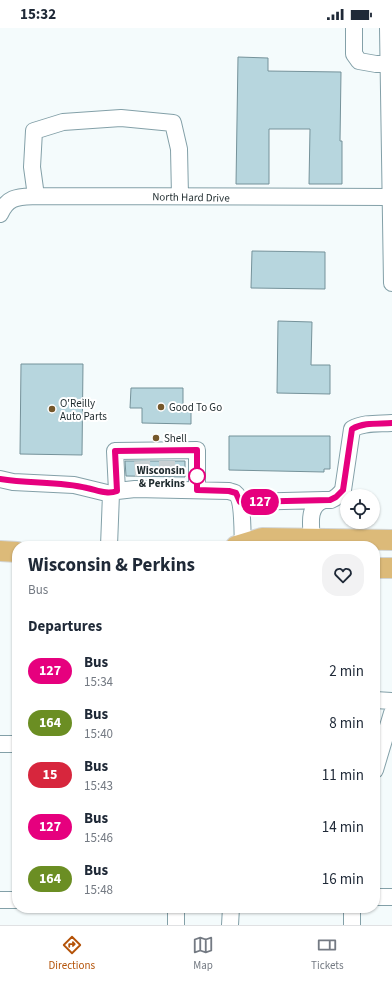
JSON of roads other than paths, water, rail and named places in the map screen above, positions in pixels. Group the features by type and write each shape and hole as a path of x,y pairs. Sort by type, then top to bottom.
{"main road":[{"path":"253,541 262,538 392,540"},
{"path":"0,551 12,552"},
{"path":"380,568 392,568"}],"street":[{"path":"354,28 354,54 359,61 376,64 390,73"},
{"path":"388,28 390,73 392,283"},
{"path":"36,196 32,167 34,131 63,122 121,118 173,123 179,149 180,196"},
{"name":"North Hard Drive","path":"0,214 3,207 15,197 36,196 390,197"},
{"path":"240,502 330,500 336,497 343,490 352,429 357,426 392,423"},
{"path":"109,541 114,492 115,451 143,469 167,469 197,450 197,490"},
{"path":"143,469 167,469 197,490 229,491 236,493 240,502 240,541"},
{"path":"0,479 13,482 74,485 114,492 135,489 143,469"},
{"path":"312,539 310,517 315,507 324,500"},
{"path":"380,700 392,701"},
{"path":"386,756 392,713"},
{"path":"0,744 12,744"},
{"path":"380,897 392,897"},
{"path":"0,900 12,900"},
{"path":"176,913 176,925"},
{"path":"230,925 231,913"},
{"path":"352,913 352,925"}],"tunnel":[{"path":"142,461 143,476"},
{"path":"167,461 167,476"}],"place":[{"name":"Good To Go","path":"161,407"},
{"name":"O'Reilly Auto Parts","path":"52,409"},
{"name":"Shell","path":"156,438"},
{"name":"Wisconsin & Perkins","path":"197,476"}]}
